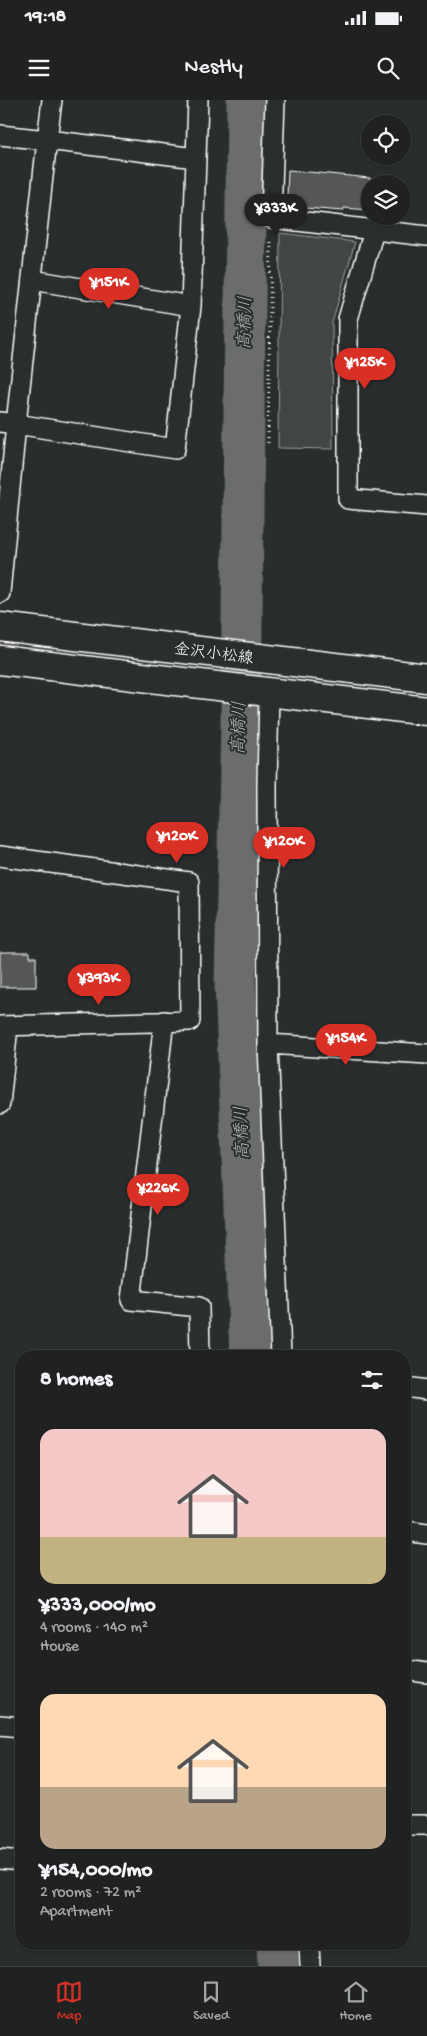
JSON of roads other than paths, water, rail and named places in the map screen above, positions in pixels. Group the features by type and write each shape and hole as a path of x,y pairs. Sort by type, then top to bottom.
{"main road":[{"name":"金沢小松線","path":"0,627 427,678"},
{"name":"金沢小松線","path":"0,660 266,692"},
{"path":"266,692 427,711"}],"street":[{"path":"0,593 8,423 32,280 52,100"},
{"path":"8,423 175,448 191,306 198,100"},
{"path":"275,100 271,218 427,236"},
{"path":"0,135 196,158"},
{"path":"374,231 348,319 348,499 427,506"},
{"path":"32,280 191,306"},
{"path":"266,692 268,1044 281,1350"},
{"path":"0,856 189,882 190,1021 164,1020 4,1026 0,1104"},
{"path":"164,1020 130,1300 199,1308 200,1350"},
{"path":"268,1044 427,1054"},
{"path":"411,1388 427,1390"},
{"path":"411,1532 427,1534"},
{"path":"411,1671 427,1673"},
{"path":"0,1725 15,1726"},
{"path":"411,1825 427,1825"},
{"path":"0,1859 15,1860"},
{"path":"309,1950 310,1966"}],"waterway":[{"name":"高橋川","path":"247,100 241,725 235,983 250,1350"},
{"name":"高橋川","path":"277,1950 278,1966"}]}
